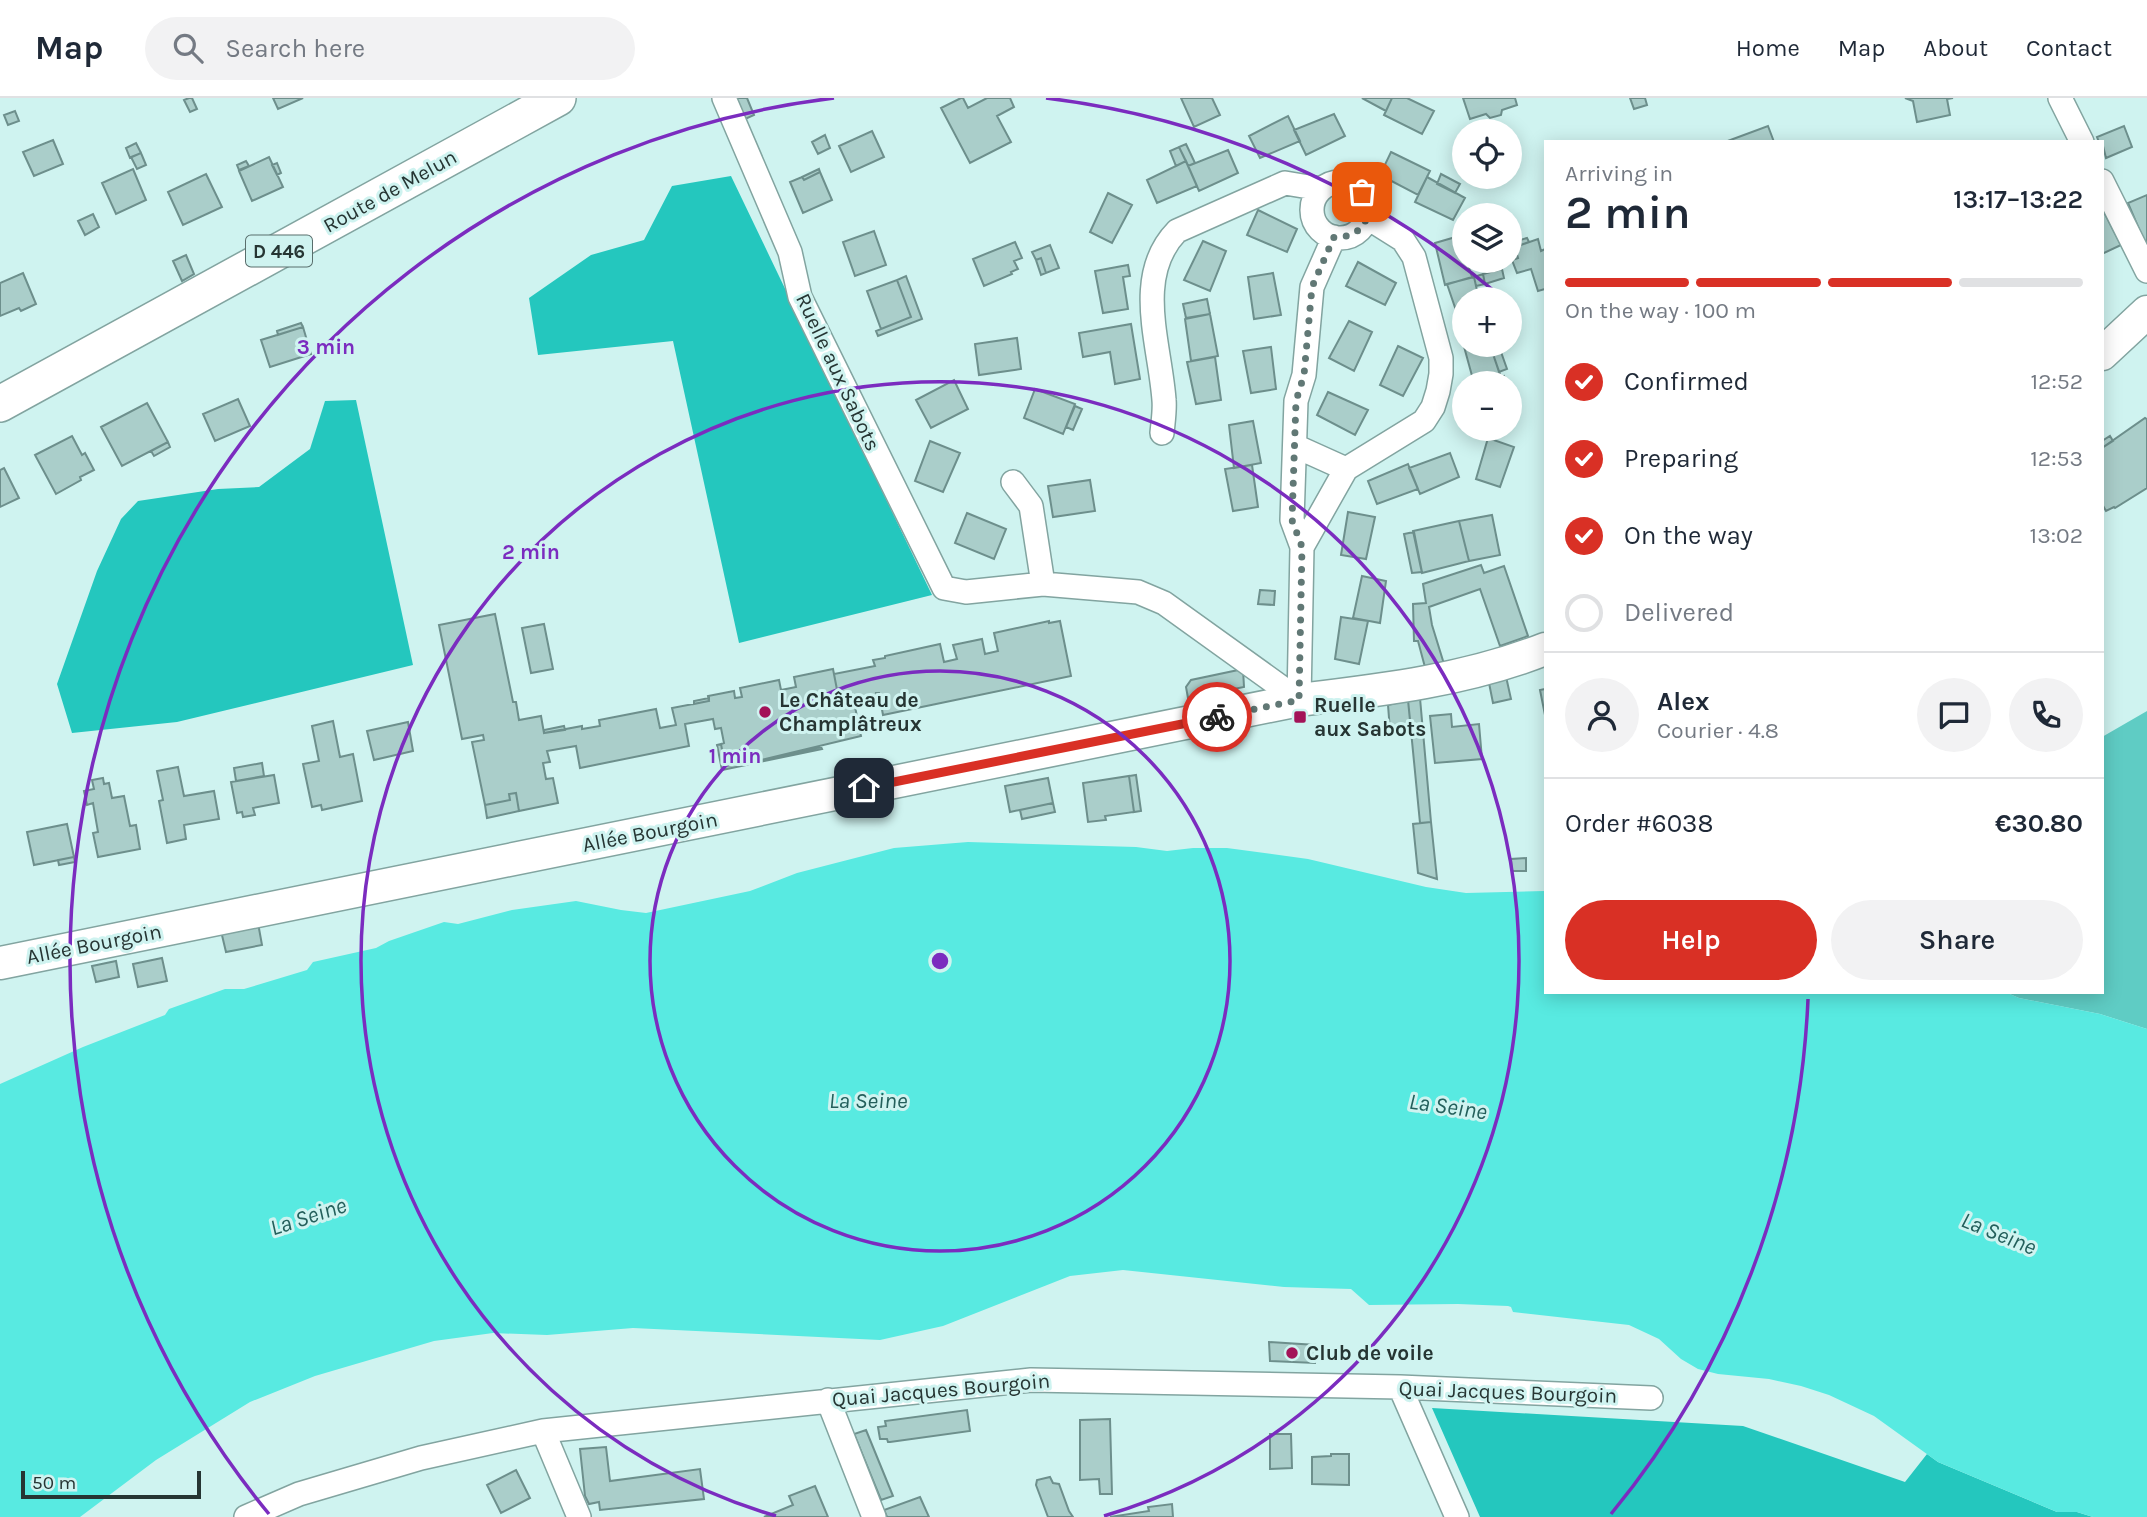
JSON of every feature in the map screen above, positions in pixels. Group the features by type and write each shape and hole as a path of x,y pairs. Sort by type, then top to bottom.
{"main road":[{"name":"Route de Melun","path":"0,404 558,98"}],"street":[{"name":"Ruelle aux Sabots","path":"724,98 790,252 800,298 944,588 966,592 1043,584 1138,592 1164,603 1299,700"},
{"path":"2060,98 2081,140"},
{"path":"1338,181 1355,186 1367,200 1368,218 1351,236 1334,237 1320,229 1312,213 1312,204 1321,189 1338,181"},
{"path":"1162,432 1165,403 1151,295 1164,244 1177,231 1285,183 1321,189"},
{"path":"2104,185 2147,271"},
{"path":"1302,547 1346,469 1424,421 1433,407 1441,374 1441,358 1414,257 1403,240 1368,218"},
{"path":"1299,700 1302,547 1292,520 1296,401 1304,375 1312,287 1334,237"},
{"path":"2104,352 2147,312"},
{"path":"1295,446 1346,469"},
{"path":"1013,482 1031,506 1043,584"},
{"name":"Allée Bourgoin","path":"0,963 1299,700 1410,686 1523,658 1544,649"},
{"name":"Quai Jacques Bourgoin","path":"251,1516 299,1494 421,1458 543,1431 1031,1380 1400,1387 1651,1398"},
{"path":"1400,1387 1457,1517"},
{"path":"828,1400 874,1517"},
{"path":"543,1431 579,1517"}],"shaded area":[{"path":"731,176 932,595 739,643 673,341 538,355 529,298 591,255 644,240 672,186"},
{"path":"356,400 413,665 177,722 72,733 57,684 97,571 121,519 138,501 218,489 259,487 310,449 325,401"},
{"path":"2147,711 2147,1029 2100,1014 2010,994 2104,994 2104,736"},
{"path":"1432,1408 1743,1426 1905,1482 1927,1454 1938,1462 2057,1512 2077,1512 2093,1517 1480,1517"}],"water":[{"name":"La Seine","path":"968,842 1136,847 1167,851 1227,848 1308,859 1426,887 1466,893 1544,891 1544,994 2010,994 2100,1014 2147,1029 2147,1517 2093,1517 2077,1512 2057,1512 1938,1462 1874,1416 1829,1395 1769,1379 1718,1374 1698,1369 1681,1359 1659,1339 1629,1325 1513,1312 1508,1306 1369,1305 1351,1289 1284,1287 1123,1270 1070,1276 943,1326 880,1340 633,1328 547,1335 493,1333 434,1341 315,1376 250,1402 156,1460 80,1517 0,1517 0,1084 83,1047 165,1015 169,1009 225,989 244,989 307,970 313,962 376,948 444,922 458,924 512,910 576,901 646,913 750,891 797,873 894,848"}],"building":[{"path":"192,98 197,109 190,112 184,100"},
{"path":"273,98 303,98 278,109"},
{"path":"733,98 747,98 754,115 743,120"},
{"path":"961,98 968,108 987,98 1010,98 1014,107 997,116 1011,142 970,163 941,108"},
{"path":"1181,98 1212,98 1220,115 1194,127"},
{"path":"1362,98 1392,98 1386,111"},
{"path":"1392,98 1407,98 1434,111 1422,134 1384,115"},
{"path":"1463,98 1515,98 1517,105 1502,110 1501,115 1490,118 1486,114 1470,119"},
{"path":"1630,98 1645,98 1647,105 1634,109"},
{"path":"1905,98 1953,98 1947,99 1950,115 1917,122 1913,101"},
{"path":"15,111 19,121 8,125 4,115"},
{"path":"1334,114 1345,136 1306,155 1294,130"},
{"path":"1288,116 1300,141 1260,158 1249,136"},
{"path":"1768,126 1773,140 1730,140"},
{"path":"2124,126 2132,147 2106,158 2104,140 2098,140 2097,137"},
{"path":"872,131 884,157 851,172 839,146"},
{"path":"825,135 830,148 818,154 812,142"},
{"path":"53,140 63,164 34,176 23,152"},
{"path":"136,143 141,153 130,158 126,148"},
{"path":"1186,144 1195,163 1188,166 1179,147"},
{"path":"1179,147 1186,161 1176,166 1170,151"},
{"path":"1228,150 1238,173 1199,191 1188,166"},
{"path":"1391,152 1430,171 1418,195 1380,175"},
{"path":"141,153 146,165 137,169 131,157"},
{"path":"269,157 283,187 252,201 239,171"},
{"path":"246,161 249,166 239,170 237,165"},
{"path":"1186,161 1197,186 1157,203 1147,180"},
{"path":"277,163 281,173 277,175 272,165"},
{"path":"133,169 146,200 116,214 102,183"},
{"path":"819,169 820,172 804,180 802,177"},
{"path":"820,172 832,200 803,213 790,182 802,177 804,180"},
{"path":"206,174 222,207 183,225 168,192"},
{"path":"1441,174 1452,180 1452,189 1457,189 1455,193 1437,184"},
{"path":"1427,177 1465,198 1462,203 1452,203 1452,220 1415,202"},
{"path":"1108,193 1132,205 1112,243 1090,232"},
{"path":"2147,195 2147,248 2128,203"},
{"path":"1258,210 1297,229 1287,252 1247,235"},
{"path":"2104,212 2121,245 2104,253"},
{"path":"93,214 99,227 85,235 78,221"},
{"path":"874,231 886,265 855,276 843,242"},
{"path":"1452,238 1452,273 1471,273 1472,277 1445,285 1435,243"},
{"path":"1538,239 1541,251 1544,250 1544,289 1538,291 1531,269 1522,272 1522,245"},
{"path":"1203,241 1226,251 1210,291 1184,280"},
{"path":"1015,242 1022,258 1014,261 1018,269 984,286 973,259"},
{"path":"1050,245 1059,268 1046,273 1041,258 1036,260 1032,252"},
{"path":"186,255 194,274 182,281 173,261"},
{"path":"1041,258 1046,273 1041,275 1036,260"},
{"path":"1358,262 1396,283 1385,305 1346,286"},
{"path":"1128,265 1130,276 1123,277 1128,309 1103,313 1095,271"},
{"path":"23,273 36,304 0,316 0,283"},
{"path":"1273,273 1281,315 1254,319 1248,277"},
{"path":"1503,273 1504,278 1485,284 1483,274"},
{"path":"1483,274 1485,284 1476,286 1474,277"},
{"path":"906,276 922,319 878,336 876,331 911,317 897,280"},
{"path":"1474,277 1476,287 1452,287 1452,299 1447,284"},
{"path":"897,280 911,317 881,329 867,291"},
{"path":"1207,299 1210,314 1186,318 1183,304"},
{"path":"1210,314 1218,356 1191,361 1185,319"},
{"path":"1349,321 1372,332 1354,371 1329,358"},
{"path":"301,323 303,327 278,335 277,331"},
{"path":"1131,324 1140,379 1115,384 1110,352 1083,357 1079,333"},
{"path":"303,327 311,354 270,367 261,340"},
{"path":"1017,338 1021,369 979,375 975,344"},
{"path":"1398,346 1423,358 1403,396 1380,385"},
{"path":"1271,347 1276,389 1251,393 1243,351"},
{"path":"1215,357 1221,400 1196,404 1187,362"},
{"path":"1467,357 1494,357 1499,371 1471,371"},
{"path":"1494,357 1503,357 1507,369 1499,371"},
{"path":"954,380 968,409 931,428 916,400"},
{"path":"1035,389 1075,404 1063,434 1024,418"},
{"path":"1328,392 1368,410 1355,435 1317,415"},
{"path":"238,399 250,426 215,441 203,414"},
{"path":"147,403 168,442 122,466 101,427"},
{"path":"1075,406 1082,409 1073,430 1066,427"},
{"path":"2147,419 2147,488 2106,511 2104,508 2104,447"},
{"path":"1253,421 1261,463 1234,468 1229,425"},
{"path":"72,436 94,470 56,494 35,455"},
{"path":"2110,436 2113,441 2104,447 2104,440"},
{"path":"930,441 960,453 943,492 915,481"},
{"path":"1487,441 1514,447 1500,487 1476,479"},
{"path":"168,442 170,447 154,456 151,451"},
{"path":"1450,453 1459,477 1420,494 1409,468"},
{"path":"1408,464 1418,489 1377,504 1368,481"},
{"path":"1252,465 1258,507 1233,511 1225,469"},
{"path":"4,468 19,498 0,507 0,470"},
{"path":"1090,480 1095,511 1053,517 1048,486"},
{"path":"1348,512 1375,517 1366,559 1341,555"},
{"path":"967,513 1006,529 994,559 955,543"},
{"path":"1492,515 1500,555 1469,561 1459,521"},
{"path":"1459,521 1469,561 1422,573 1413,531"},
{"path":"1414,532 1422,572 1412,573 1404,534"},
{"path":"1481,565 1484,573 1504,566 1528,636 1500,646 1480,589 1429,607 1444,664 1426,671 1418,641 1414,641 1413,604 1426,603 1423,584"},
{"path":"1362,576 1386,581 1380,623 1353,618"},
{"path":"1260,590 1275,591 1274,605 1258,604"},
{"name":"Le Château de Champlâtreux","path":"495,614 519,720 541,716 544,733 582,726 582,729 600,726 599,720 656,709 660,728 676,725 672,708 709,701 708,696 734,691 735,698 742,697 740,688 779,680 781,690 796,687 794,677 833,669 839,700 853,697 861,736 753,762 725,766 721,728 715,729 713,719 685,724 689,746 580,768 576,746 547,751 550,762 543,763 546,779 553,778 558,803 519,811 516,793 509,794 510,800 485,805 472,742 484,740 483,735 462,739 439,625"},
{"path":"1341,617 1368,621 1359,664 1335,659"},
{"path":"1060,621 1071,676 883,715 879,693 876,693 877,700 857,704 856,697 839,700 834,674 875,666 873,660 940,644 944,662 957,659 953,645 982,639 985,654 998,651 994,633"},
{"path":"544,624 553,669 531,673 522,628"},
{"path":"1243,669 1244,687 1188,698 1186,687 1191,680"},
{"path":"1505,672 1511,699 1493,703 1488,678"},
{"path":"1544,689 1544,710 1540,690"},
{"path":"709,698 709,701 694,704 694,701"},
{"path":"1420,698 1431,822 1420,823 1408,700"},
{"path":"1408,700 1411,729 1390,731 1388,705"},
{"path":"1451,714 1452,727 1479,724 1482,759 1435,763 1430,716"},
{"path":"333,721 340,757 353,754 362,801 322,810 321,805 312,807 303,764 319,761 312,726"},
{"path":"408,722 413,751 374,760 367,731"},
{"path":"1239,725 1242,739 1212,746 1208,732"},
{"path":"564,726 565,730 544,733 544,730"},
{"path":"721,744 725,766 741,765 821,747 822,749 722,770 717,745"},
{"path":"262,763 264,776 236,781 234,768"},
{"path":"178,767 184,796 214,791 219,819 184,825 186,839 167,843 159,801 163,800 157,771"},
{"path":"274,775 279,803 253,808 255,815 243,817 242,812 237,813 231,782"},
{"path":"1136,775 1141,811 1134,812 1129,776"},
{"path":"1129,776 1134,812 1105,816 1106,820 1088,822 1083,783"},
{"path":"103,778 104,784 109,783 112,798 124,796 130,826 136,825 140,849 98,857 93,833 98,832 93,803 87,805 84,791 94,789 92,780"},
{"path":"1048,778 1053,803 1010,812 1005,786"},
{"path":"516,793 519,811 487,818 485,805 510,800 509,794"},
{"path":"1053,803 1055,812 1022,819 1020,810"},
{"path":"1431,822 1437,879 1418,873 1413,824"},
{"path":"67,824 74,857 34,865 27,832"},
{"path":"74,857 75,862 59,865 58,860"},
{"path":"1526,858 1526,871 1512,871 1511,859"},
{"path":"258,923 262,945 226,952 221,931"},
{"path":"162,958 167,981 138,987 133,964"},
{"path":"116,961 119,977 96,982 92,966"},
{"name":"Club de voile","path":"1269,1342 1316,1345 1315,1363 1270,1361"},
{"path":"967,1410 970,1431 890,1442 880,1439 878,1427 886,1426 885,1421"},
{"path":"1110,1419 1112,1494 1100,1494 1099,1479 1080,1480 1080,1420"},
{"path":"866,1430 893,1496 881,1500 854,1434"},
{"path":"1270,1434 1291,1434 1292,1468 1270,1469"},
{"path":"606,1447 610,1481 700,1469 704,1499 600,1510 599,1502 589,1504 585,1496 580,1449"},
{"path":"1349,1454 1349,1485 1312,1484 1312,1457"},
{"path":"516,1470 530,1498 501,1513 487,1485"},
{"path":"1050,1477 1053,1483 1059,1484 1073,1517 1048,1517 1036,1485 1037,1480"},
{"path":"815,1486 828,1517 764,1517 793,1505 789,1496"},
{"path":"920,1497 929,1517 887,1517 884,1510"},
{"path":"1172,1504 1173,1517 1110,1517 1149,1511 1148,1507"}],"way so far":[{"path":"1217,717 1299,700 1302,547 1292,520 1296,401 1304,375 1312,287 1334,237 1351,236 1358,232 1368,218 1367,200 1362,192"}],"place":[{"name":"Le Château de Champlâtreux","path":"765,712"},
{"name":"Ruelle aux Sabots","path":"1300,717"},
{"name":"Club de voile","path":"1292,1353"}],"route":[{"path":"864,788 1217,717"}]}
